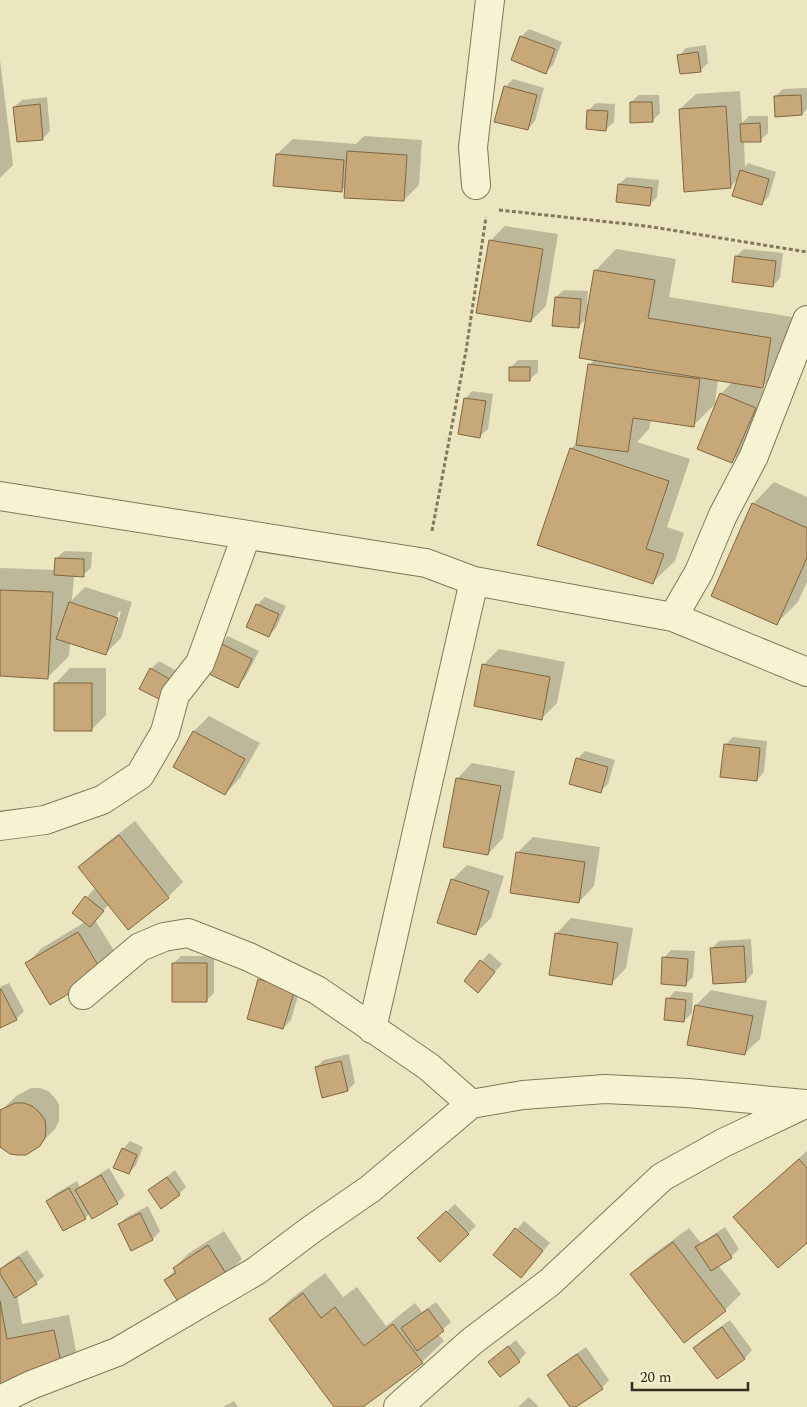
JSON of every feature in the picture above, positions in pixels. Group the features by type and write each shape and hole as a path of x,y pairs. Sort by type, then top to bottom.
{"street":[{"path":"482,197 472,147 490,0"},
{"path":"673,617 699,572 723,515 754,456 807,320"},
{"path":"0,496 426,563 474,581 673,617 807,672"},
{"path":"0,826 45,820 102,800 140,775 165,732 174,695 200,663 246,536"},
{"path":"372,1028 474,581"},
{"path":"83,995 140,947 164,937 188,933 248,957 317,990 429,1067 471,1104"},
{"path":"0,1400 31,1385 117,1352 256,1271 312,1228 370,1189 471,1104 523,1095 605,1089 688,1093 806,1104"},
{"path":"398,1407 471,1342 550,1282 662,1177 723,1143 806,1104"}],"path":[{"path":"426,563 466,351 482,197 807,252"}],"building":[{"path":"520,36 555,49 546,74 511,60"},
{"path":"698,52 701,72 680,74 677,55"},
{"path":"504,86 537,95 528,130 494,122"},
{"path":"801,95 802,115 775,117 774,96"},
{"path":"630,102 652,102 653,122 630,123"},
{"path":"40,104 43,140 17,142 13,107"},
{"path":"726,106 731,188 684,192 679,109"},
{"path":"587,110 608,111 606,131 586,129"},
{"path":"760,123 761,142 741,142 740,124"},
{"path":"347,151 407,155 404,201 344,198"},
{"path":"276,154 344,160 342,192 273,186"},
{"path":"740,170 769,179 762,205 732,196"},
{"path":"618,184 652,188 650,206 616,202"},
{"path":"489,240 543,249 531,322 476,313"},
{"path":"735,256 776,261 773,287 732,282"},
{"path":"594,270 655,280 648,318 771,338 763,388 579,358"},
{"path":"555,297 581,299 579,328 552,326"},
{"path":"588,364 700,379 694,427 633,418 628,452 576,445"},
{"path":"509,367 530,367 530,381 509,381"},
{"path":"720,393 756,408 732,463 697,449"},
{"path":"464,398 486,401 480,438 458,434"},
{"path":"570,448 669,481 646,549 664,554 653,584 537,545"},
{"path":"752,503 807,528 807,558 777,625 711,596"},
{"path":"55,558 84,559 84,577 54,575"},
{"path":"0,590 53,592 48,679 0,676"},
{"path":"69,602 118,618 106,655 56,639"},
{"path":"256,604 279,614 269,637 246,627"},
{"path":"220,643 252,659 238,688 205,672"},
{"path":"482,664 550,677 542,720 474,706"},
{"path":"150,668 175,682 165,702 139,689"},
{"path":"54,683 92,683 92,731 54,731"},
{"path":"193,731 245,759 225,795 173,767"},
{"path":"724,744 760,748 757,781 720,777"},
{"path":"576,758 608,767 601,793 569,784"},
{"path":"456,778 501,786 488,855 443,847"},
{"path":"119,835 169,898 128,930 78,867"},
{"path":"516,852 585,862 579,903 510,893"},
{"path":"451,879 489,891 476,935 437,923"},
{"path":"85,896 104,911 90,927 72,913"},
{"path":"78,932 103,973 50,1005 25,963"},
{"path":"555,933 618,943 612,985 549,975"},
{"path":"744,946 746,982 713,984 710,948"},
{"path":"662,957 688,959 686,986 661,984"},
{"path":"480,960 495,972 478,993 464,981"},
{"path":"172,963 207,963 207,1002 172,1002"},
{"path":"258,979 295,989 283,1029 247,1019"},
{"path":"0,990 17,1020 0,1028"},
{"path":"666,998 686,1000 684,1022 664,1020"},
{"path":"695,1005 753,1016 745,1055 687,1045"},
{"path":"341,1061 348,1091 322,1098 315,1067"},
{"path":"15,1103 24,1103 32,1106 45,1120 45,1138 40,1146 26,1155 10,1154 0,1147 0,1110"},
{"path":"122,1148 137,1155 129,1174 113,1168"},
{"path":"799,1159 807,1168 807,1243 778,1268 733,1217"},
{"path":"101,1175 118,1204 92,1219 75,1190"},
{"path":"167,1177 180,1195 161,1209 148,1190"},
{"path":"69,1188 86,1219 63,1231 46,1201"},
{"path":"446,1211 469,1234 440,1262 417,1238"},
{"path":"140,1213 153,1240 131,1251 118,1224"},
{"path":"515,1228 543,1251 521,1278 493,1255"},
{"path":"717,1234 732,1258 711,1271 695,1247"},
{"path":"673,1242 726,1311 684,1343 630,1274"},
{"path":"208,1245 227,1275 180,1305 164,1280 176,1273 173,1268"},
{"path":"19,1257 37,1284 15,1298 0,1274 0,1269"},
{"path":"303,1293 321,1318 335,1307 364,1346 393,1324 423,1363 363,1407 334,1407 269,1319"},
{"path":"0,1301 7,1339 54,1330 63,1372 0,1384"},
{"path":"428,1309 444,1331 417,1351 401,1328"},
{"path":"722,1327 745,1359 717,1379 693,1348"},
{"path":"508,1346 520,1362 500,1377 488,1362"},
{"path":"577,1354 603,1389 576,1407 570,1407 547,1375"}]}
